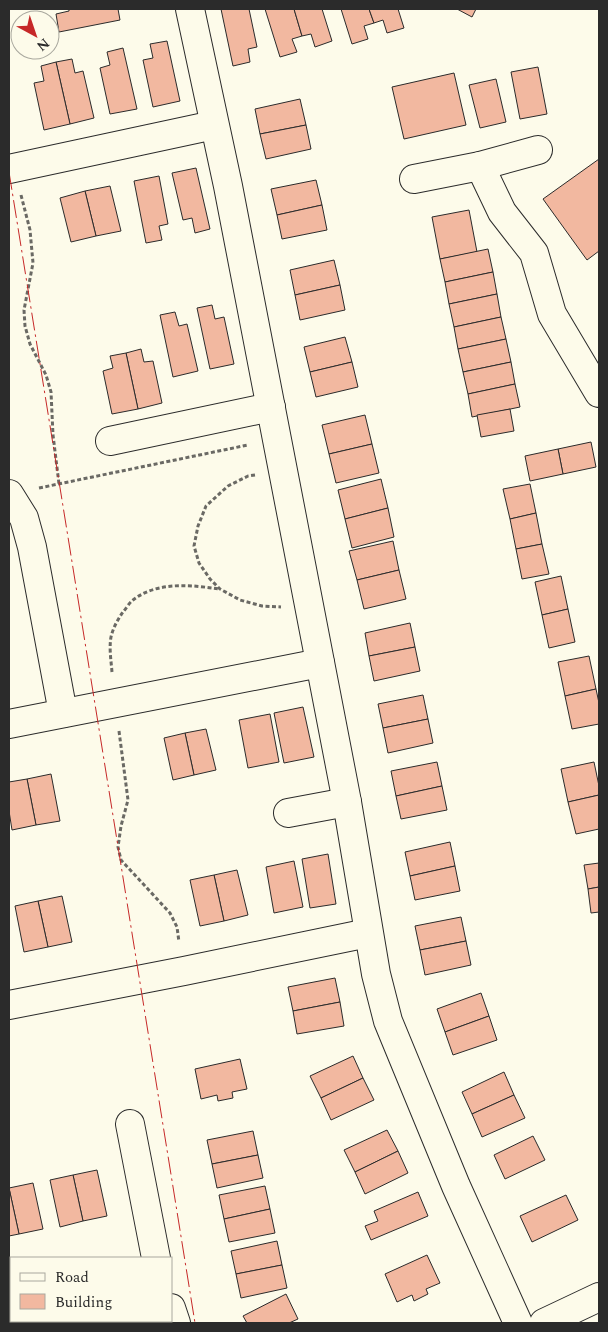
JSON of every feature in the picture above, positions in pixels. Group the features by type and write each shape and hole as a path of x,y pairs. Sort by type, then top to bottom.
{"street":[{"path":"190,9 228,186 283,469 347,802 376,974 388,1021 456,1186 518,1323"},
{"path":"11,169 214,125"},
{"path":"414,179 480,166 538,150"},
{"path":"480,166 502,212 534,253 552,314 599,393"},
{"path":"110,441 271,407"},
{"path":"9,494 24,518 32,547 63,713"},
{"path":"9,724 320,663"},
{"path":"288,813 347,802"},
{"path":"9,1005 184,971 368,932"},
{"path":"130,1124 156,1257"},
{"path":"544,1323 599,1297"},
{"path":"172,1311 176,1323"}],"path":[{"path":"11,169 30,230 32,246 33,263 24,310 25,326 30,344 46,375 51,392 53,435 59,484"},
{"path":"9,494 277,439"},
{"path":"283,469 248,476 228,486 206,506 198,526 194,546 199,563 210,579 220,589 240,600 262,606 282,607 308,601"},
{"path":"112,672 110,654 112,634 119,617 132,600 149,592 170,586 194,585 220,589"},
{"path":"115,704 128,800 118,847 121,860 170,913 177,927 184,971"}],"building":[{"path":"69,9 118,9 120,20 60,32 60,13 69,11"},
{"path":"221,9 249,9 257,47 248,49 250,62 233,66"},
{"path":"265,9 294,9 302,36 292,39 297,52 280,57"},
{"path":"294,9 322,9 332,41 315,47 311,34 302,36"},
{"path":"341,9 369,9 374,23 364,26 368,39 352,44"},
{"path":"369,9 398,9 404,28 387,33 383,20 374,23"},
{"path":"457,9 476,9 472,17"},
{"path":"167,41 180,101 153,107 143,60 153,58 150,44"},
{"path":"123,48 137,109 110,114 100,68 110,65 107,52"},
{"path":"72,59 75,73 83,71 94,118 70,124 56,62"},
{"path":"56,62 70,124 44,130 34,83 44,81 41,66"},
{"path":"538,67 547,114 520,119 511,72"},
{"path":"454,73 466,125 404,139 392,87"},
{"path":"496,79 506,122 480,128 469,85"},
{"path":"300,99 306,125 260,134 255,109"},
{"path":"306,125 311,149 266,159 260,134"},
{"path":"599,159 599,251 587,260 543,199"},
{"path":"196,168 210,229 195,233 192,218 183,220 172,173"},
{"path":"159,176 168,224 159,226 162,240 146,243 134,181"},
{"path":"316,180 322,205 277,215 271,189"},
{"path":"110,186 121,231 96,236 85,191"},
{"path":"85,191 96,236 71,242 60,198"},
{"path":"322,205 327,230 282,239 277,215"},
{"path":"469,210 477,252 440,259 432,217"},
{"path":"488,249 493,272 445,282 440,259"},
{"path":"334,260 340,285 295,295 290,270"},
{"path":"493,272 497,294 449,304 445,282"},
{"path":"340,285 345,310 300,320 295,295"},
{"path":"497,294 501,317 454,327 449,304"},
{"path":"212,305 215,319 224,317 234,364 210,369 197,308"},
{"path":"175,312 179,326 187,324 198,371 173,377 160,315"},
{"path":"501,317 506,339 458,349 454,327"},
{"path":"345,337 352,362 310,372 304,347"},
{"path":"506,339 511,362 463,372 458,349"},
{"path":"141,349 144,362 153,361 162,403 138,409 126,353"},
{"path":"126,353 138,409 112,414 103,371 113,368 110,356"},
{"path":"352,362 358,387 316,397 310,372"},
{"path":"511,362 515,384 468,394 463,372"},
{"path":"515,384 520,407 472,417 468,394"},
{"path":"510,409 514,431 481,437 477,415"},
{"path":"365,415 372,444 329,454 322,425"},
{"path":"591,442 596,467 563,474 558,449"},
{"path":"372,444 379,473 336,483 329,454"},
{"path":"558,449 563,474 530,481 525,456"},
{"path":"381,479 388,508 345,519 338,490"},
{"path":"530,484 536,513 510,519 503,489"},
{"path":"388,508 394,537 352,548 345,519"},
{"path":"536,513 542,544 516,549 510,519"},
{"path":"393,541 399,570 357,580 349,551"},
{"path":"542,544 549,574 522,579 516,549"},
{"path":"399,570 406,599 364,609 357,580"},
{"path":"561,576 568,609 542,615 535,582"},
{"path":"568,609 575,642 549,648 542,615"},
{"path":"410,623 415,647 369,656 365,633"},
{"path":"415,647 420,671 374,681 369,656"},
{"path":"589,656 596,689 565,696 558,662"},
{"path":"596,689 599,703 599,724 572,729 565,696"},
{"path":"423,695 428,719 383,728 378,704"},
{"path":"303,707 314,757 284,763 274,713"},
{"path":"270,714 279,762 248,768 239,720"},
{"path":"428,719 433,743 388,753 383,728"},
{"path":"206,729 216,770 194,775 185,733"},
{"path":"185,733 194,775 173,780 164,738"},
{"path":"437,762 442,786 396,796 391,771"},
{"path":"594,762 599,795 568,802 561,769"},
{"path":"51,774 60,821 36,825 27,779"},
{"path":"27,779 36,825 12,830 9,811 9,782"},
{"path":"442,786 447,810 401,819 396,796"},
{"path":"599,795 599,829 576,834 568,802"},
{"path":"450,842 455,866 410,876 405,852"},
{"path":"328,854 336,904 310,908 302,859"},
{"path":"294,861 303,907 274,913 266,867"},
{"path":"599,863 599,887 588,889 584,865"},
{"path":"455,866 460,891 415,900 410,876"},
{"path":"237,870 248,915 224,921 214,875"},
{"path":"214,875 224,921 200,926 190,880"},
{"path":"599,887 599,912 591,913 588,889"},
{"path":"62,896 72,942 48,947 38,901"},
{"path":"38,901 48,947 24,952 15,906"},
{"path":"461,917 466,941 420,950 415,926"},
{"path":"466,941 471,965 425,975 420,950"},
{"path":"335,978 340,1002 293,1011 288,987"},
{"path":"481,993 489,1016 445,1032 437,1009"},
{"path":"340,1002 344,1026 297,1034 293,1011"},
{"path":"489,1016 497,1040 453,1055 445,1032"},
{"path":"353,1056 363,1078 321,1098 310,1076"},
{"path":"240,1059 247,1089 232,1092 233,1098 218,1101 217,1095 201,1099 195,1069"},
{"path":"504,1072 514,1095 472,1114 462,1092"},
{"path":"363,1078 374,1100 331,1120 321,1098"},
{"path":"514,1095 525,1118 482,1137 472,1114"},
{"path":"387,1130 398,1151 355,1172 344,1150"},
{"path":"253,1131 258,1155 212,1164 207,1140"},
{"path":"533,1136 545,1160 505,1179 494,1155"},
{"path":"398,1151 408,1173 365,1194 355,1172"},
{"path":"258,1155 263,1178 217,1188 212,1164"},
{"path":"97,1170 107,1216 83,1221 73,1175"},
{"path":"73,1175 83,1221 60,1227 50,1180"},
{"path":"33,1183 43,1229 19,1234 9,1188"},
{"path":"265,1186 270,1209 224,1219 219,1195"},
{"path":"9,1188 19,1234 9,1236"},
{"path":"418,1192 428,1216 371,1240 365,1226 378,1221 374,1211"},
{"path":"566,1195 578,1220 532,1242 520,1216"},
{"path":"270,1209 275,1233 229,1242 224,1219"},
{"path":"277,1241 282,1265 236,1274 231,1251"},
{"path":"427,1255 440,1283 426,1289 428,1294 414,1301 412,1295 397,1302 385,1274"},
{"path":"282,1265 287,1288 241,1298 236,1274"},
{"path":"286,1294 298,1319 289,1323 247,1323 243,1316"},
{"path":"9,1314 10,1322 33,1323 9,1323"}],"power":[{"path":"9,172 195,1323"}]}
